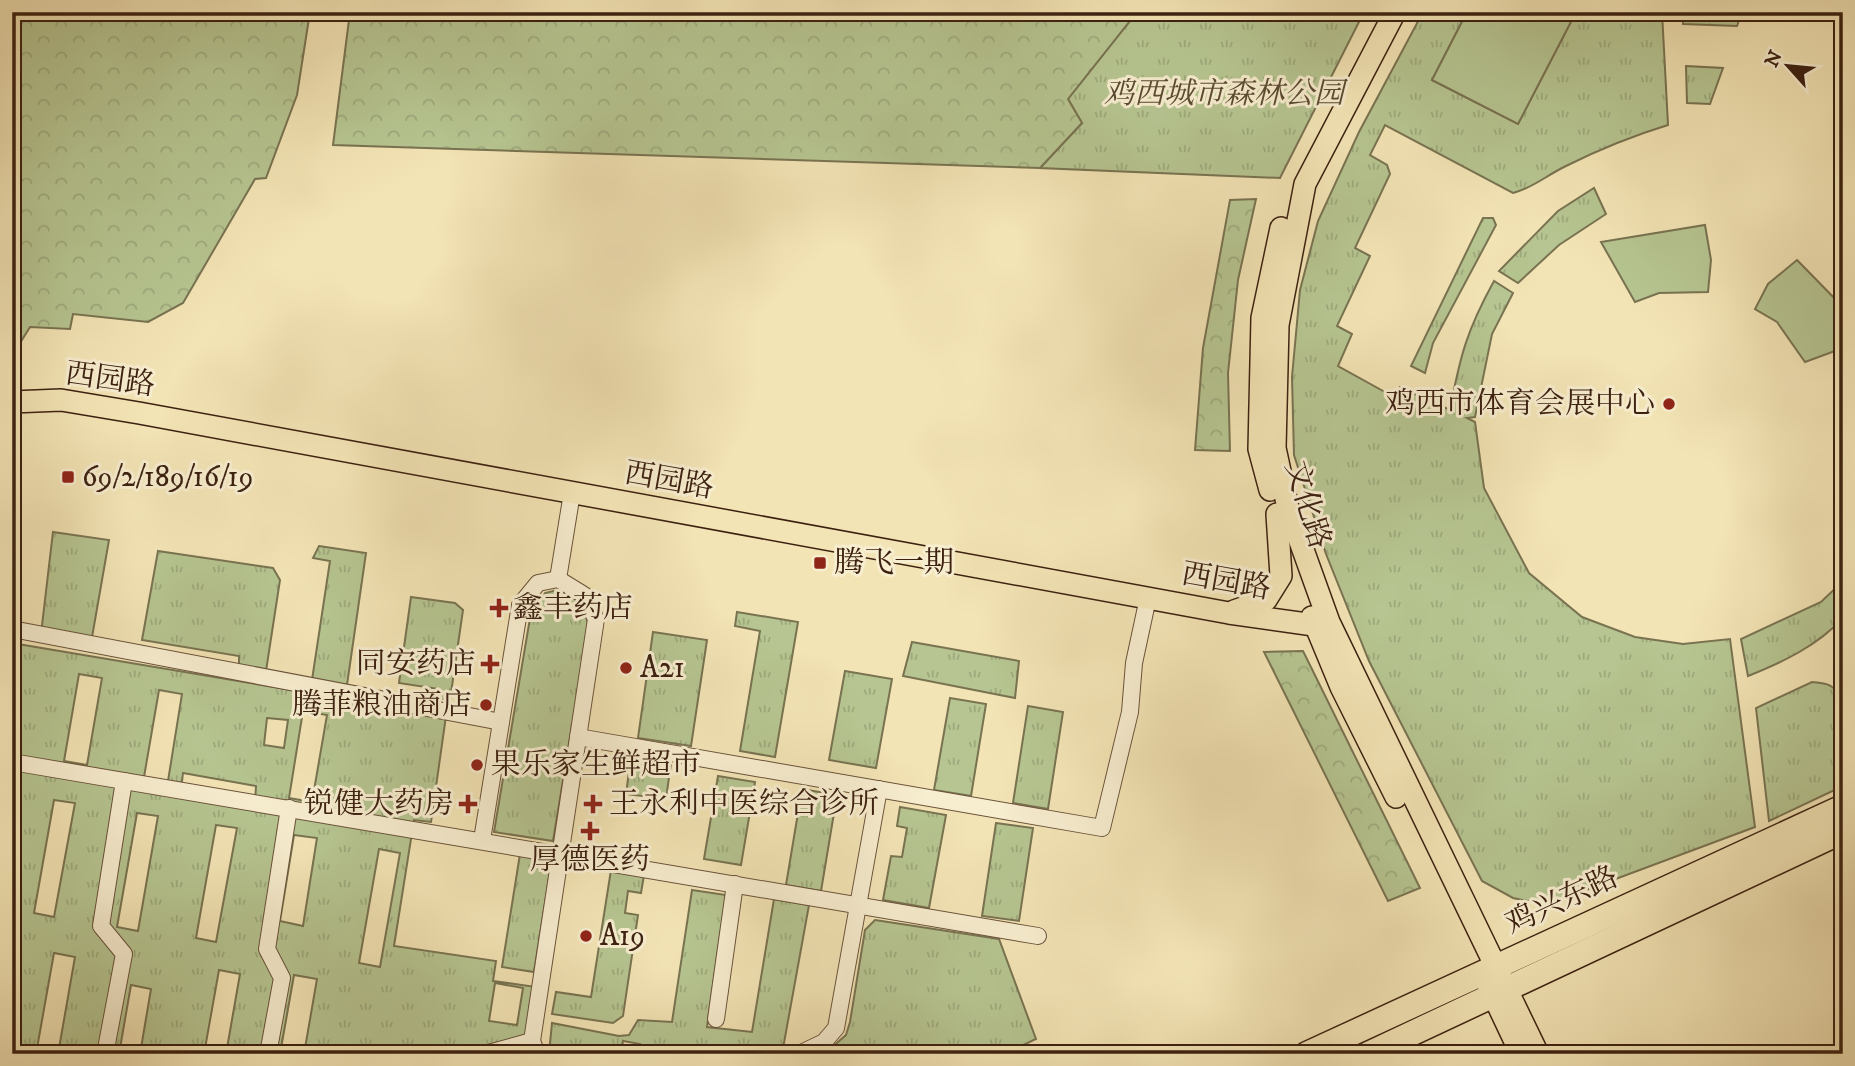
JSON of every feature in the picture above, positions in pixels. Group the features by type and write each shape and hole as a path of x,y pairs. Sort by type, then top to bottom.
{"highway":[{"name":"鸡兴东路","path":"1307,1054 1843,807"},
{"name":"鸡兴东路","path":"1368,1054 1843,831"}],"main road":[{"name":"文化路","path":"1322,623 1277,514 1259,449 1262,318 1291,183 1381,12"},
{"name":"文化路","path":"1395,12 1306,184 1278,325 1275,447 1288,508 1341,687 1500,992"},
{"name":"西园路","path":"12,402 61,400 1229,613 1322,623"},
{"path":"1229,613 1266,600 1281,576 1277,514"},
{"path":"1500,992 1521,1054"},
{"path":"1500,992 1538,1054"}],"street":[{"path":"558,579 572,493"},
{"path":"482,840 520,605 538,583 558,579 584,596 596,619 534,1047 485,1054"},
{"path":"578,737 1102,828 1130,712 1135,661 1148,598"},
{"path":"12,629 501,722"},
{"path":"12,762 1038,936"},
{"path":"105,1054 124,954 102,926 124,780"},
{"path":"799,1054 824,1042 836,1028 879,789"},
{"path":"268,1054 282,978 267,949 289,808"},
{"path":"716,1019 735,884"}],"green space":[{"path":"12,12 310,12 297,95 266,178 255,179 183,303 148,322 73,314 70,329 30,327 12,356"},
{"path":"350,12 1137,12 1068,99 1082,123 1040,168 333,145"},
{"name":"鸡西城市森林公园","path":"1137,12 1364,12 1280,178 1040,168 1082,123 1068,99"},
{"path":"1423,12 1467,12 1432,80 1518,124 1576,12 1662,12 1668,125 1591,154 1520,191 1513,193 1385,125 1370,155 1387,165 1390,174 1355,248 1370,256 1337,326 1352,334 1338,366 1394,397 1400,387 1450,410 1466,344 1477,314 1494,281 1513,293 1492,334 1475,417 1467,418 1475,422 1484,488 1529,573 1582,617 1635,637 1683,644 1730,639 1755,827 1546,905 1513,898 1482,881 1369,661 1326,554 1294,455 1292,377 1300,290 1318,221 1359,132"},
{"path":"1467,12 1576,12 1518,124 1432,80"},
{"path":"1683,12 1742,12 1737,26 1683,24"},
{"path":"1686,66 1723,68 1710,104 1687,103"},
{"path":"1594,188 1606,214 1559,245 1518,283 1499,271 1558,211"},
{"path":"1256,199 1238,280 1228,373 1230,451 1195,450 1203,348 1230,200"},
{"path":"1483,218 1493,218 1496,225 1433,343 1425,373 1411,366"},
{"path":"1705,225 1711,260 1708,292 1659,293 1635,302 1601,242"},
{"path":"1797,260 1843,307 1843,348 1805,362 1777,322 1755,309 1768,284"},
{"path":"53,532 109,540 91,643 41,634"},
{"path":"319,546 366,553 347,685 312,680 330,561 313,558"},
{"path":"158,551 273,568 280,580 266,671 239,667 239,656 142,640"},
{"path":"1843,581 1843,618 1833,628 1799,652 1748,676 1741,639 1821,602"},
{"path":"561,589 580,605 586,616 588,629 553,841 494,832 530,618 545,593"},
{"path":"411,597 455,603 463,610 450,700 438,698 439,689 399,683"},
{"path":"737,612 798,622 775,757 740,751 760,631 735,626"},
{"path":"653,632 707,640 691,746 638,738"},
{"path":"912,642 1019,661 1015,698 903,676"},
{"path":"12,643 446,716 431,822 414,820 394,946 496,961 493,981 536,987 529,1037 468,1054 304,1054 317,979 294,975 280,1054 226,1054 240,974 219,970 204,1054 140,1054 151,989 131,985 119,1054 58,1054 75,957 54,953 36,1054 12,1054 12,705 19,662 12,660","holes":["79,674 102,678 87,765 64,761","159,690 182,694 168,781 144,777","303,711 327,715 312,802 289,798","267,718 288,720 284,748 264,745","183,773 256,786 255,802 181,790","54,800 75,803 54,917 34,913","137,813 158,816 138,931 117,927","216,825 237,828 216,942 196,938","294,835 317,838 303,926 280,921","379,849 400,853 380,967 359,963","495,983 523,988 517,1025 489,1021"]},
{"path":"1303,651 1420,888 1388,901 1264,652"},
{"path":"845,671 892,679 876,768 829,760"},
{"path":"1812,682 1832,687 1841,700 1844,723 1843,786 1769,821 1756,708"},
{"path":"950,698 986,704 971,796 934,790"},
{"path":"1028,706 1063,712 1048,809 1013,803"},
{"path":"631,757 671,763 666,799 626,794"},
{"path":"718,776 755,782 741,865 704,859"},
{"path":"802,789 837,795 821,891 786,885"},
{"path":"900,807 946,815 929,908 883,900 891,856 902,857 907,828 897,826"},
{"path":"996,823 1033,828 1019,921 982,916"},
{"path":"520,854 552,859 534,972 502,967"},
{"path":"611,870 644,875 641,893 628,891 625,913 638,915 623,1016 613,1023 552,1014 556,992 591,997"},
{"path":"692,890 726,895 707,1027 752,1032 774,899 809,905 782,1054 639,1054 640,1044 623,1041 621,1054 549,1054 552,1023 619,1036 629,1035 638,1020 672,1022"},
{"path":"875,920 999,939 1036,1039 1004,1054 833,1054 830,1049 846,1035 865,930"}],"place":[{"name":"鸡西市体育会展中心","path":"1669,404"},
{"name":"69/2/189/16/19","path":"68,477"},
{"name":"腾飞一期","path":"820,563"},
{"name":"鑫丰药店","path":"499,608"},
{"name":"同安药店","path":"490,664"},
{"name":"A21","path":"626,668"},
{"name":"腾菲粮油商店","path":"486,705"},
{"name":"果乐家生鲜超市","path":"477,765"},
{"name":"锐健大药房","path":"468,804"},
{"name":"王永利中医综合诊所","path":"593,804"},
{"name":"厚德医药","path":"590,831"},
{"name":"A19","path":"586,936"}]}
